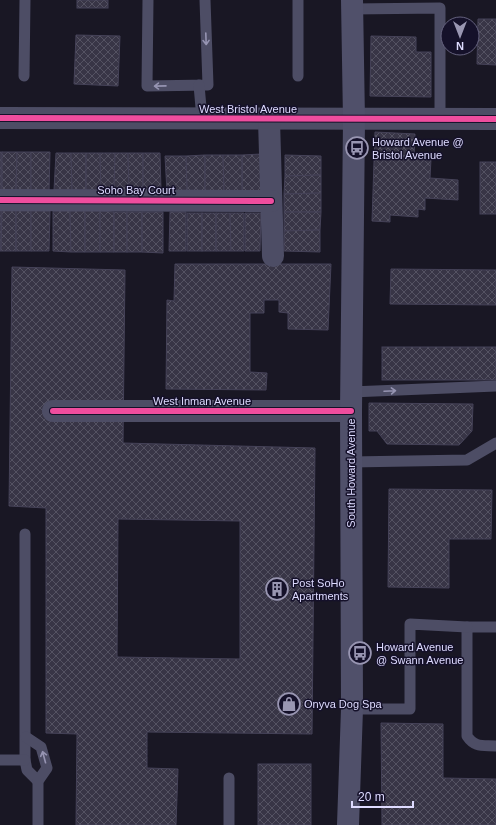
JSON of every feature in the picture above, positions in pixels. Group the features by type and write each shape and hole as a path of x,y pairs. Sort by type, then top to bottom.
{"main road":[{"name":"South Howard Avenue","path":"348,825 352,709 351,402 354,120 352,5"}],"street":[{"name":"West Bristol Avenue","path":"0,118 269,120 496,119"},
{"path":"269,120 273,256"},
{"name":"Soho Bay Court","path":"0,200 271,201"},
{"name":"West Inman Avenue","path":"53,411 351,402"}],"lane":[{"path":"24,76 25,0"},
{"path":"148,0 147,86 208,85 205,0"},
{"path":"298,0 298,76"},
{"path":"352,5 440,8 440,120"},
{"path":"199,85 202,119"},
{"path":"351,402 496,386"},
{"path":"351,462 467,460 496,443"},
{"path":"24,534 25,760 27,770 38,781"},
{"path":"352,709 410,709 410,624 496,627"},
{"path":"467,627 467,736 471,742 479,745 496,746"},
{"path":"26,737 41,747 47,768 38,781 38,825"},
{"path":"0,760 25,760"},
{"path":"229,778 229,825"}],"building":[{"path":"77,0 108,0 108,8 77,8"},
{"path":"480,19 496,19 496,65 477,64 477,56 480,56"},
{"path":"76,35 120,36 118,86 74,84"},
{"path":"371,36 416,37 416,52 431,52 431,97 370,96"},
{"path":"375,132 415,134 414,158 431,159 430,178 458,180 458,200 425,198 425,210 418,209 418,217 390,215 390,222 372,221"},
{"path":"0,152 2,152 2,191 0,191"},
{"path":"2,152 17,152 16,191 2,191"},
{"path":"17,152 31,152 31,191 16,191"},
{"path":"31,152 50,152 49,192 31,191"},
{"path":"56,153 71,153 72,190 54,190"},
{"path":"71,153 86,153 86,190 72,190"},
{"path":"86,153 100,153 101,191 86,190"},
{"path":"100,153 115,153 114,191 101,191"},
{"path":"115,153 128,153 129,191 114,191"},
{"path":"128,153 143,153 143,191 129,191"},
{"path":"143,153 160,153 161,191 143,191"},
{"path":"261,154 262,191 242,191 242,155"},
{"path":"205,155 205,192 187,192 186,156"},
{"path":"205,155 223,155 224,191 205,192"},
{"path":"223,155 242,155 242,191 224,191"},
{"path":"285,155 321,156 321,175 285,176"},
{"path":"165,156 186,156 187,192 167,192"},
{"path":"480,162 496,162 496,214 480,214"},
{"path":"321,175 321,193 284,194 285,176"},
{"path":"321,193 321,212 284,212 284,194"},
{"path":"0,211 2,211 1,251 0,251"},
{"path":"2,211 16,211 16,251 1,251"},
{"path":"16,211 31,211 31,251 16,251"},
{"path":"31,211 50,211 49,251 31,251"},
{"path":"53,211 70,211 71,252 53,251"},
{"path":"70,211 85,211 85,252 71,252"},
{"path":"85,211 100,211 100,252 85,252"},
{"path":"100,211 114,212 114,252 100,252"},
{"path":"114,212 127,212 127,252 114,252"},
{"path":"127,212 142,212 142,252 127,252"},
{"path":"142,212 163,212 163,253 142,252"},
{"path":"170,212 186,212 186,251 169,251"},
{"path":"284,212 321,212 320,230 284,231"},
{"path":"187,213 202,213 202,251 187,251"},
{"path":"202,213 216,213 216,251 202,251"},
{"path":"216,213 230,213 231,251 216,251"},
{"path":"230,213 244,213 244,251 231,251"},
{"path":"245,213 261,213 260,251 245,251"},
{"path":"320,230 320,252 284,251 284,231"},
{"path":"175,264 331,264 328,330 288,329 288,313 279,312 279,300 264,300 264,313 250,313 250,372 267,373 266,390 166,389 167,300 174,301"},
{"name":"Post SoHo Apartments","path":"12,267 125,270 123,443 315,448 312,734 147,732 147,768 178,769 176,825 76,825 77,734 46,733 46,508 9,506","holes":["118,519 240,521 240,659 117,657"]},
{"path":"391,269 496,270 496,305 390,304"},
{"path":"382,347 496,347 496,380 382,380"},
{"path":"369,403 473,404 472,431 459,445 387,444 377,431 369,431"},
{"path":"389,489 492,490 491,539 449,539 449,588 388,587"},
{"path":"381,723 443,724 443,778 496,779 496,825 382,825"},
{"path":"258,764 311,764 311,825 258,825"}],"cycle path":[{"path":"0,118 496,119"},
{"path":"0,200 271,201"},
{"path":"53,411 351,411"}],"place":[{"name":"Howard Avenue @ Bristol Avenue","path":"357,148"},
{"name":"Post SoHo Apartments","path":"277,589"},
{"name":"Howard Avenue @ Swann Avenue","path":"360,653"},
{"name":"Onyva Dog Spa","path":"289,704"}]}
